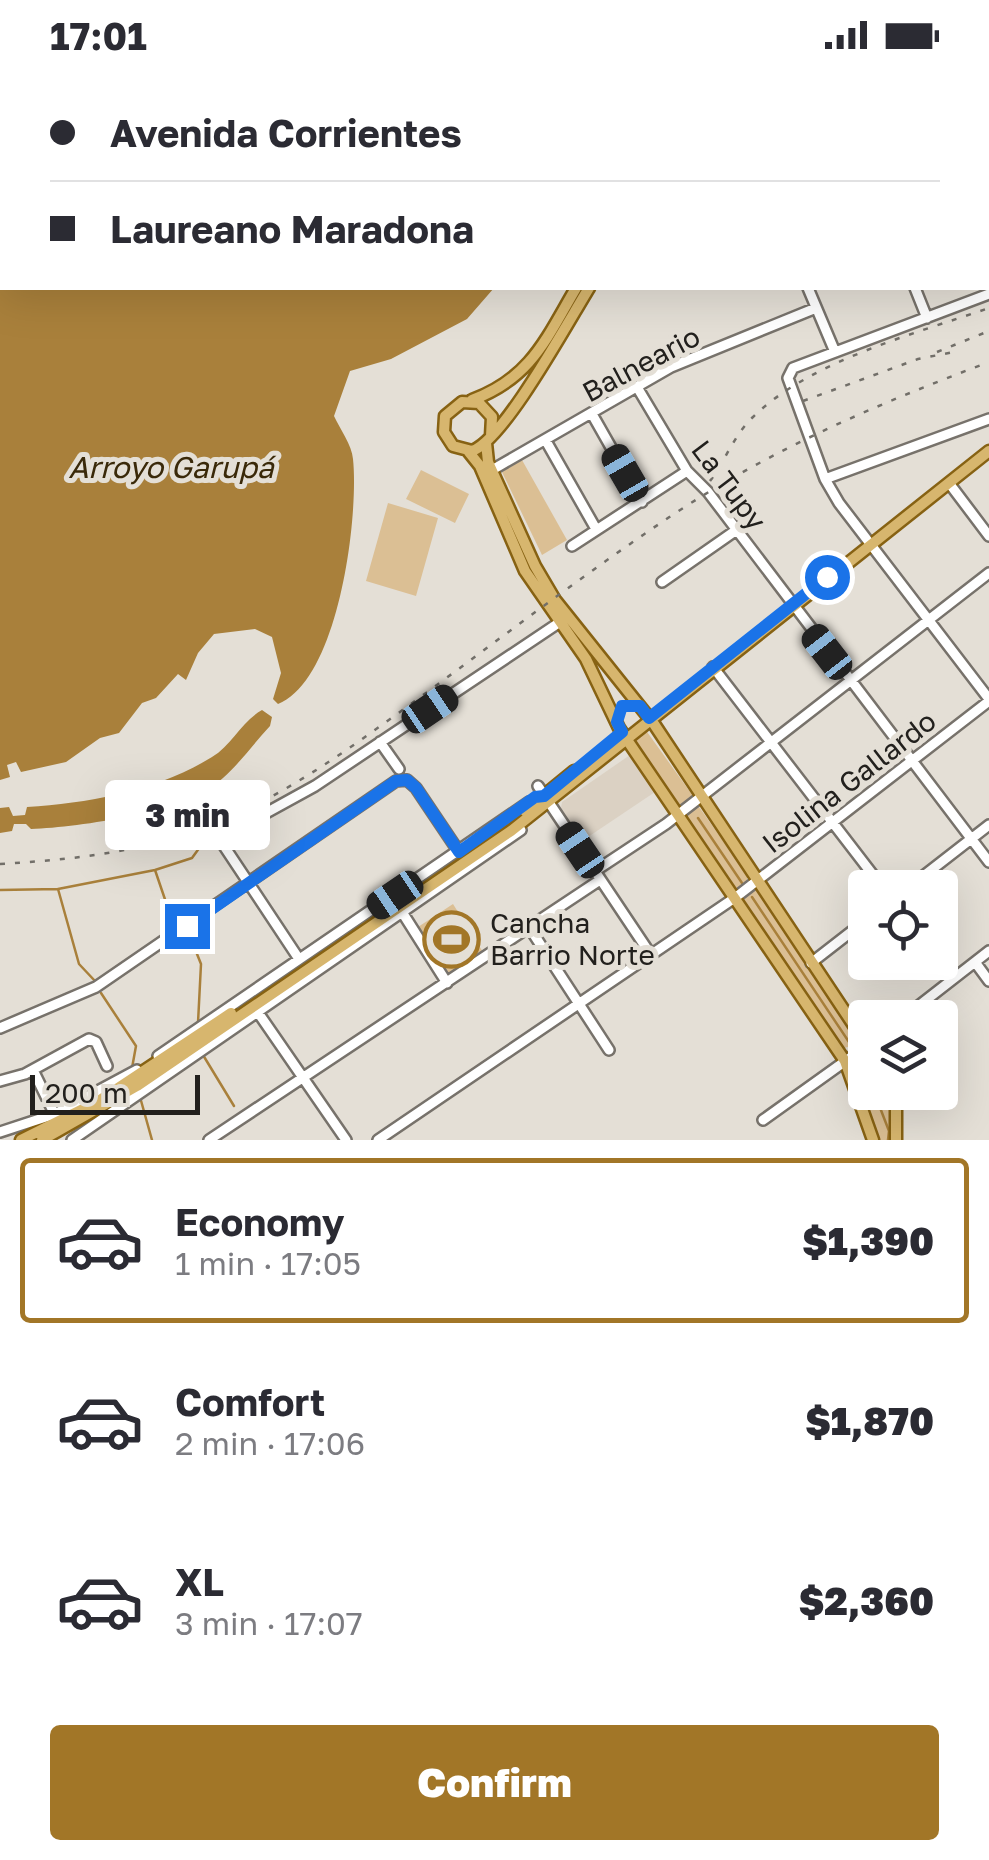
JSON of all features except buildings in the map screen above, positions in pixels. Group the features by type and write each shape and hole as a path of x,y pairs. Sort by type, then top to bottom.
{"main road":[{"path":"575,290 525,369 503,388 455,404 444,424 453,446 468,451 480,466 525,571 649,718 848,1018"},
{"path":"468,451 489,440 529,387 588,290"},
{"path":"470,401 488,410 493,422 489,440 492,470 534,566 603,688 621,730 845,1061 874,1140"},
{"path":"42,1140 152,1076 544,794 621,730 649,718 989,451"},
{"path":"621,730 622,706 640,706"},
{"path":"896,1110 896,1140"},
{"path":"21,1140 63,1130"}],"street":[{"path":"809,290 835,352"},
{"path":"916,290 926,318"},
{"path":"989,294 788,372 825,479 869,544 989,700"},
{"name":"Balneario","path":"492,470 671,367 816,308"},
{"name":"La Tupy","path":"638,387 686,471 708,492 790,606 989,862"},
{"path":"592,414 642,502"},
{"path":"825,479 989,418"},
{"path":"546,441 596,530"},
{"path":"572,546 686,471"},
{"path":"949,483 989,536"},
{"path":"662,582 736,531"},
{"path":"208,1140 529,927 989,573"},
{"path":"298,958 224,846 224,836 315,786 564,619"},
{"path":"714,667 869,870"},
{"name":"Isolina Gallardo","path":"378,1140 736,897 989,700"},
{"path":"380,742 399,769"},
{"path":"0,1028 96,987 396,781 407,780 459,852"},
{"path":"63,1130 132,1074 298,958 544,794"},
{"path":"544,794 651,955"},
{"path":"0,1132 63,1130 257,1012 514,835 544,794"},
{"path":"931,870 989,825"},
{"path":"402,912 447,982"},
{"path":"529,927 609,1050"},
{"path":"811,963 848,934"},
{"path":"958,974 989,951"},
{"path":"975,962 989,981"},
{"path":"926,1000 950,980"},
{"path":"257,1012 346,1140"},
{"path":"0,1082 33,1070 88,1039 96,1042 107,1066"},
{"path":"763,1120 848,1058"},
{"path":"33,1070 63,1130"}],"shaded area":[{"path":"522,460 567,540 542,555 502,472"},
{"path":"421,470 469,494 455,523 406,499"},
{"path":"388,503 438,518 416,596 366,581"},
{"path":"645,729 693,796 680,806 631,739"},
{"path":"630,755 655,792 582,841 561,808 562,802"},
{"path":"697,804 747,875 747,882 737,889 687,816"},
{"path":"751,886 758,889 848,1028 848,1047 841,1049 742,894"},
{"name":"Cancha Barrio Norte","path":"453,904 483,952 449,974 418,927"},
{"path":"868,1110 892,1110 893,1140 880,1140"}],"water":[{"name":"Arroyo Garupá","path":"0,290 492,290 467,319 391,359 350,371 334,416 353,459 348,555 330,631 316,664 299,689 278,704 273,699 281,673 272,637 255,629 214,634 198,653 186,680 178,674 156,698 142,703 119,733 100,738 66,762 21,772 16,762 7,765 10,777 0,780"},
{"path":"262,710 272,717 270,726 223,778 206,790 132,816 52,828 31,829 26,824 14,824 12,831 0,833 0,808 9,807 13,816 25,815 27,807 122,793 191,769 219,752"}],"waterway":[{"path":"195,796 203,807"},
{"path":"205,811 212,821"},
{"path":"698,818 742,883"},
{"path":"182,924 171,917 155,870 192,858 213,829"},
{"path":"0,890 58,889 155,870"},
{"path":"58,889 79,964 95,981"},
{"path":"752,897 848,1041"},
{"path":"189,934 201,964 198,1023"},
{"path":"101,993 136,1046 132,1068"},
{"path":"203,1055 234,1106"},
{"path":"140,1097 152,1140"},
{"path":"881,1110 889,1131 888,1140"}],"railway":[{"path":"710,481 746,424 776,397 803,380 864,351 989,308"},
{"path":"937,352 989,331"},
{"path":"803,401 918,359 954,352"},
{"path":"0,864 79,857 157,843 207,827 265,800 347,749 613,556 714,489 828,428 989,362"}],"place":[{"name":"Cancha Barrio Norte","path":"451,939"}],"route":[{"path":"187,926 396,781 407,780 416,788 459,852 535,797 544,796 622,732 617,722 622,706 640,706 649,718 827,577"}]}
